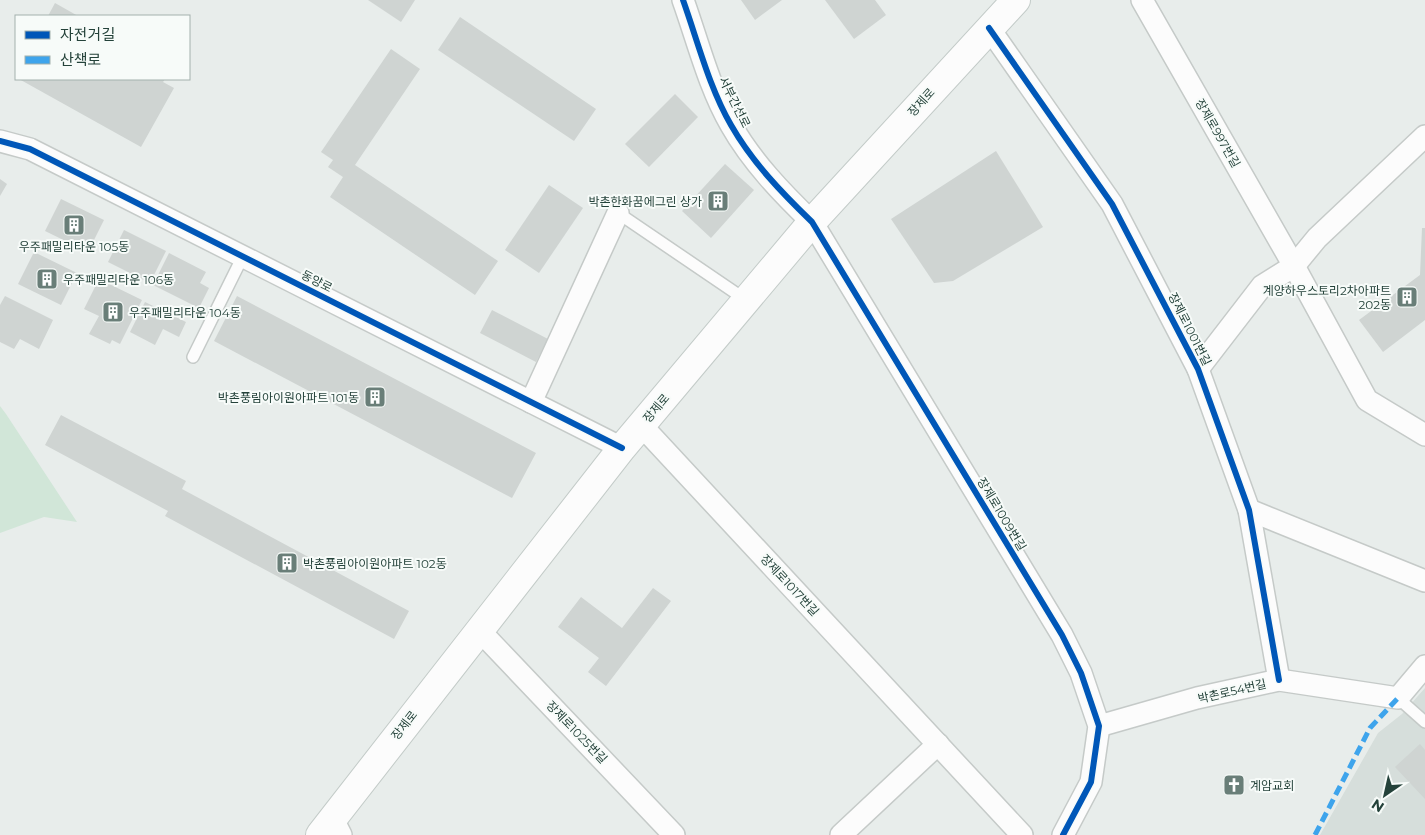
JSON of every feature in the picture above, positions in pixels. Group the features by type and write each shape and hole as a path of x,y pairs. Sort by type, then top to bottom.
{"main road":[{"name":"장제로","path":"331,829 479,630 641,425 812,222 1016,0"}],"street":[{"name":"서부간선로","path":"683,0 713,86 731,126 774,185 812,222"},
{"name":"장제로997번길","path":"1142,0 1368,400 1425,435"},
{"name":"장제로1001번길","path":"989,28 1112,204 1198,369 1249,510 1279,680"},
{"path":"1198,369 1262,286 1294,266 1317,238 1422,139"},
{"name":"동양로","path":"0,141 30,149 622,448"},
{"path":"532,402 618,213"},
{"name":"장제로1009번길","path":"812,222 1062,635 1081,673 1099,726 1091,782 1063,835"},
{"name":"장제로1017번길","path":"641,425 1022,835"},
{"path":"1249,510 1425,581"},
{"name":"장제로1025번길","path":"479,630 674,835"},
{"path":"1398,698 1425,666"},
{"name":"박촌로54번길","path":"1099,726 1197,698 1279,680 1398,698"},
{"path":"841,835 938,744"}],"lane":[{"path":"618,213 746,300"},
{"path":"193,358 244,256"},
{"path":"1398,698 1425,722"}],"shaded area":[{"path":"1425,688 1425,835 1320,835 1378,733 1402,714"}],"green space":[{"path":"0,406 77,522 44,517 0,533"}],"building":[{"path":"368,0 415,0 401,22"},
{"path":"741,0 782,0 755,20"},
{"path":"825,0 875,0 886,15 854,39"},
{"path":"55,3 76,15 49,15"},
{"path":"460,17 596,109 574,141 438,50"},
{"path":"391,49 420,69 355,165 498,261 475,295 330,197 343,177 328,167 333,160 321,152"},
{"path":"21,80 164,80 163,82 174,88 141,147"},
{"path":"675,94 698,117 649,167 625,144"},
{"path":"996,151 1043,227 953,281 934,283 891,219"},
{"name":"박촌한화꿈에그린 상가","path":"725,164 754,190 711,238 682,211"},
{"path":"0,179 7,184 0,196"},
{"path":"549,185 583,208 539,273 505,250"},
{"name":"우주패밀리타운 105동","path":"61,199 104,220 88,252 45,231"},
{"name":"계양하우스토리2차아파트 202동","path":"1422,228 1425,228 1425,320 1383,352 1359,320 1420,275"},
{"path":"124,230 166,251 150,283 108,262"},
{"name":"우주패밀리타운 106동","path":"34,252 77,273 61,305 18,284"},
{"path":"169,253 206,272 200,283 209,288 199,308 153,285"},
{"name":"우주패밀리타운 104동","path":"99,279 142,300 120,344 112,340 110,344 89,334 99,316 84,309"},
{"path":"5,296 53,320 39,349 20,339 14,349 0,342 0,305"},
{"name":"박촌풍림아이원아파트 101동","path":"237,296 536,453 512,498 214,341"},
{"path":"145,302 186,322 179,337 163,329 155,345 130,332"},
{"path":"492,310 548,339 536,362 480,333"},
{"name":"박촌풍림아이원아파트 102동","path":"61,415 186,481 182,489 409,611 394,639 165,516 168,511 45,445"},
{"path":"653,588 671,601 606,686 588,672 599,658 558,627 581,597 622,628"},
{"path":"1420,744 1425,750 1425,799 1395,767"}],"marked path":[{"path":"1315,835 1370,728 1398,698"}],"cycle path":[{"path":"683,0 716,95 739,139 768,176 812,222 1062,635 1081,673 1099,726 1091,782 1063,835"},
{"path":"989,28 1112,204 1198,369 1249,510 1279,680"},
{"path":"0,141 30,149 622,448"}],"place":[{"name":"박촌한화꿈에그린 상가","path":"718,201"},
{"name":"우주패밀리타운 105동","path":"74,225"},
{"name":"우주패밀리타운 106동","path":"47,279"},
{"name":"계양하우스토리2차아파트 202동","path":"1407,297"},
{"name":"우주패밀리타운 104동","path":"113,312"},
{"name":"박촌풍림아이원아파트 101동","path":"375,397"},
{"name":"박촌풍림아이원아파트 102동","path":"287,563"},
{"name":"계암교회","path":"1234,785"}]}
